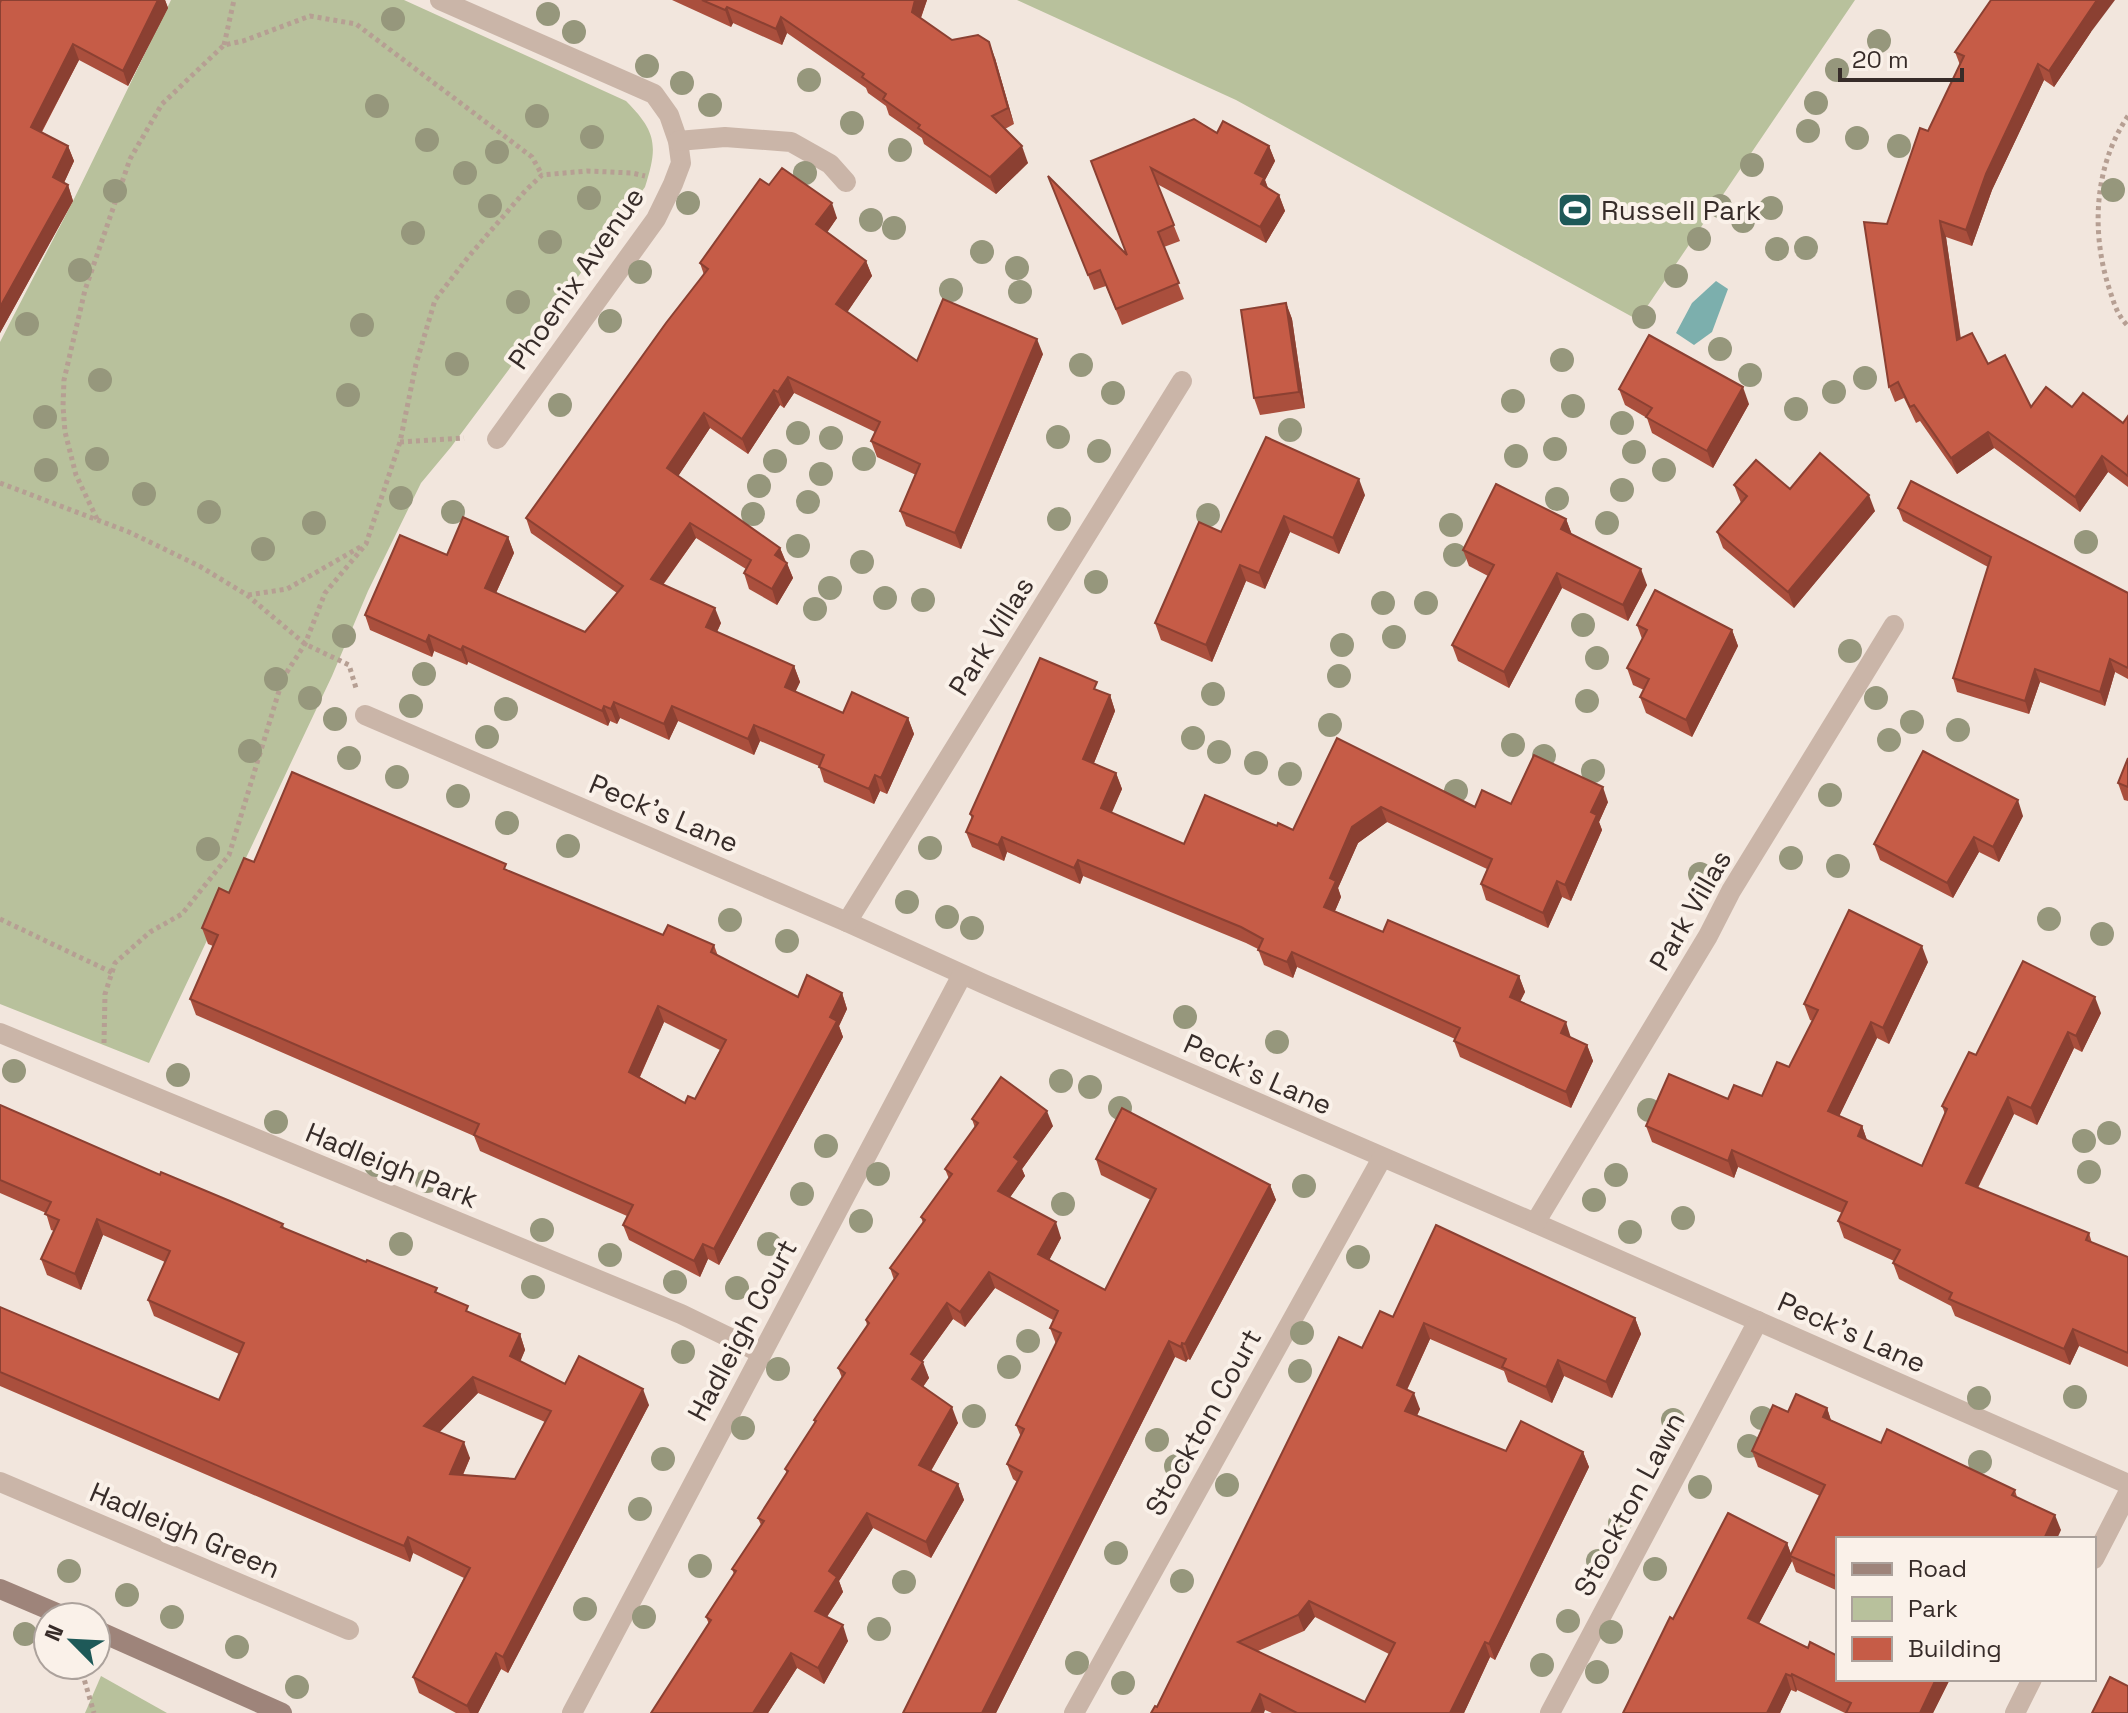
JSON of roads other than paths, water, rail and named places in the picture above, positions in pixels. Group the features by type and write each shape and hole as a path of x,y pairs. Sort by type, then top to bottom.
{"street":[{"name":"Phoenix Avenue","path":"440,0 654,94 669,115 678,141 681,163 656,219 497,439"},
{"path":"678,141 725,137 791,142 830,164 846,182"},
{"name":"Park Villas","path":"847,922 1182,381"},
{"name":"Park Villas","path":"1535,1223 1708,936 1731,891 1894,625"},
{"name":"Peck's Lane","path":"365,715 847,922 2128,1484"},
{"name":"Hadleigh Court","path":"572,1713 962,975"},
{"name":"Hadleigh Park","path":"0,1033 681,1314 761,1353"},
{"name":"Stockton Court","path":"1074,1713 1382,1158"},
{"name":"Stockton Lawn","path":"1550,1713 1758,1321"},
{"name":"Hadleigh Green","path":"0,1482 349,1630"},
{"path":"2096,1555 2128,1493"},
{"path":"0,1589 32,1603"},
{"path":"112,1637 282,1713"},
{"path":"2015,1713 2031,1681"}],"water":[{"path":"1716,281 1728,289 1712,332 1694,345 1676,333 1692,303"}],"place":[{"name":"Russell Park","path":"1575,210"}]}
